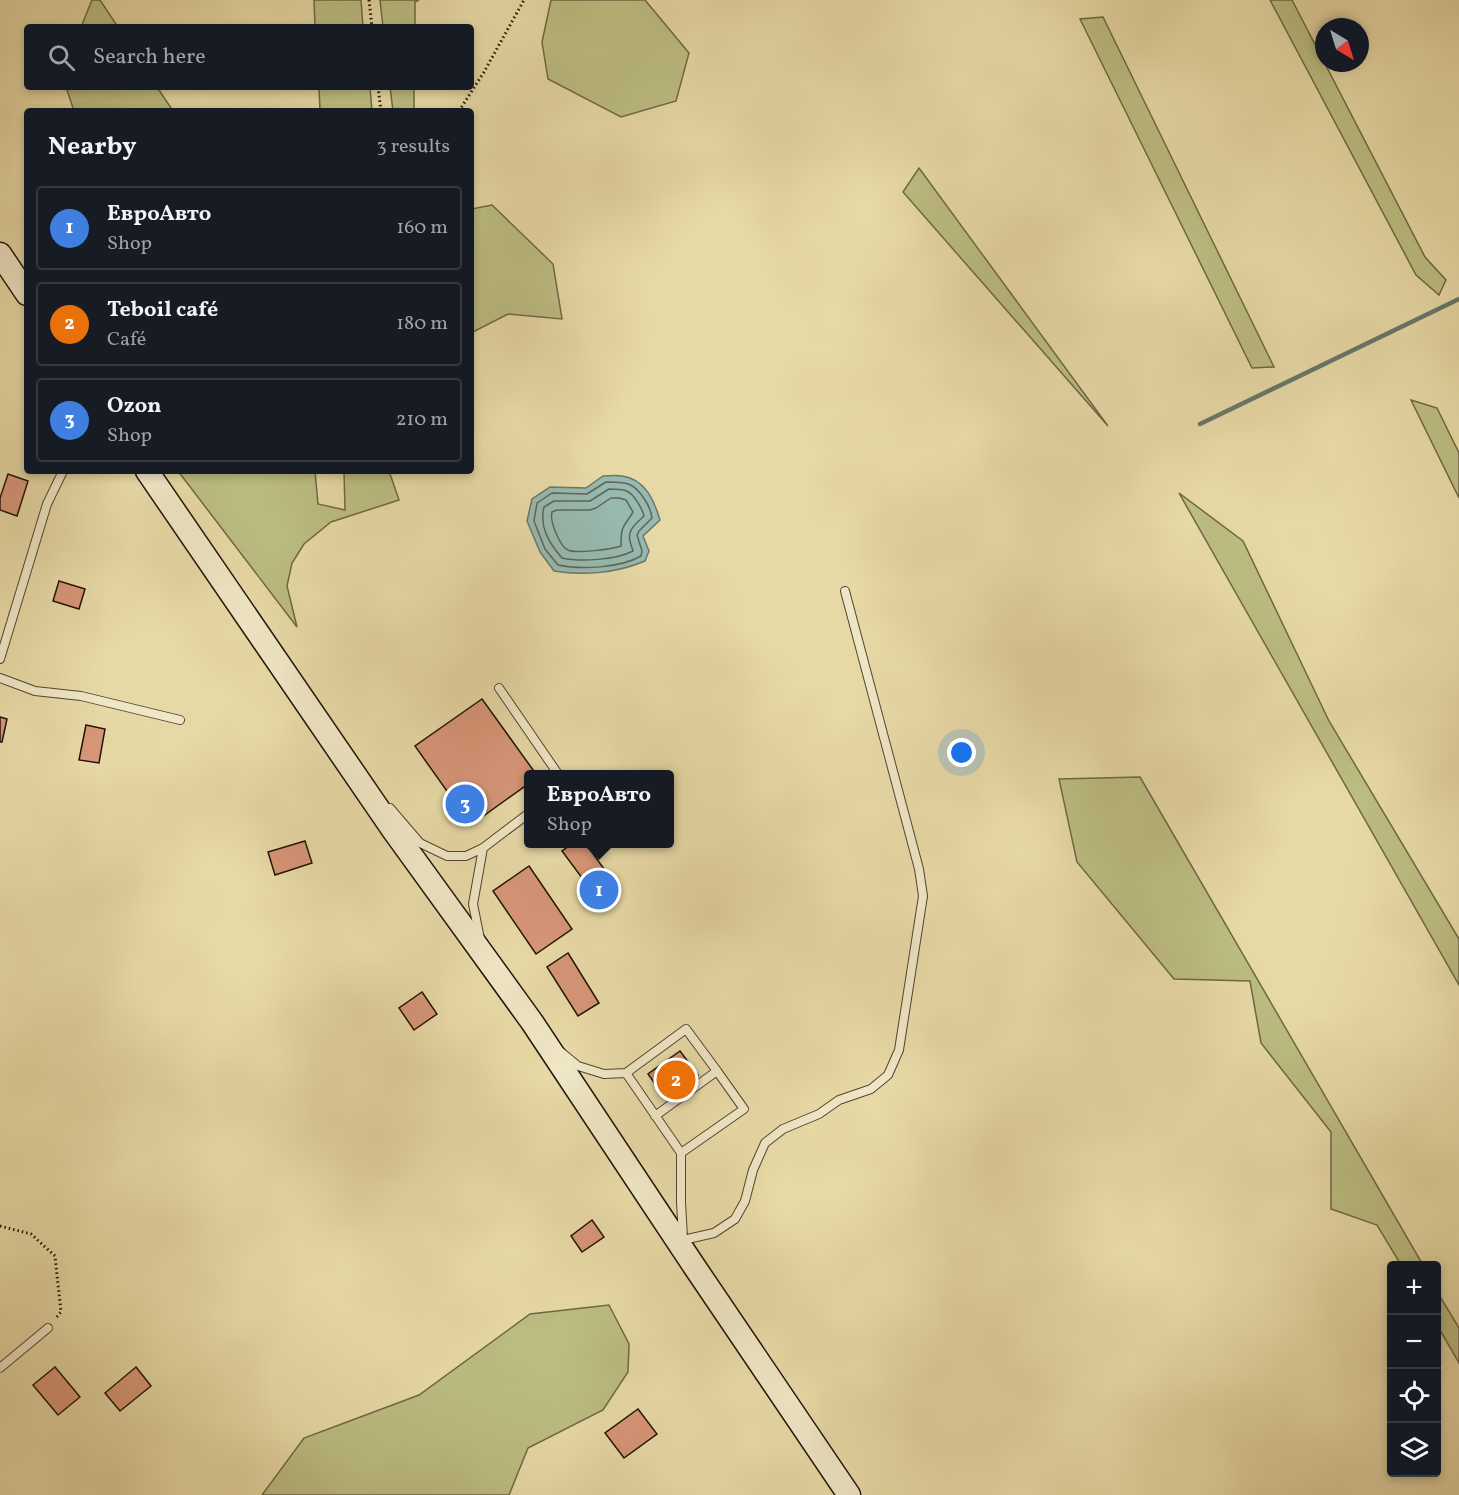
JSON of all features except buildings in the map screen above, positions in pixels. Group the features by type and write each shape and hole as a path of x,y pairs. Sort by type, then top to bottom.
{"main road":[{"path":"0,254 24,290"},
{"path":"149,474 393,830 532,1022 849,1495"}],"lane":[{"path":"0,659 46,504 61,474"},
{"path":"683,1240 714,1233 735,1219 745,1201 753,1170 765,1143 783,1129 819,1114 839,1100 871,1089 888,1075 899,1050 923,896 920,869 845,591"},
{"path":"0,678 35,691 81,696 180,720"},
{"path":"499,688 555,770"},
{"path":"324,730 420,843 447,856 466,856 483,848 524,817"},
{"path":"483,848 472,904 482,943 502,980"},
{"path":"532,1022 578,1066 604,1074 626,1073 686,1029 744,1109 681,1154"},
{"path":"655,1116 717,1071"},
{"path":"626,1073 681,1154 683,1240 694,1266"},
{"path":"0,1368 48,1328"}],"path":[{"path":"369,0 372,24"},
{"path":"474,88 524,0"},
{"path":"378,90 381,108"},
{"path":"461,108 472,90"},
{"path":"0,1226 31,1234 55,1256 61,1312 48,1328"}],"green space":[{"path":"92,0 100,0 116,24 82,24"},
{"path":"314,0 361,0 363,24 315,24"},
{"path":"380,0 419,0 415,2 415,24 383,24"},
{"path":"551,0 645,0 689,53 676,101 621,117 548,79 542,42"},
{"path":"1270,0 1292,0 1315,44 1315,72 1329,72 1425,257 1446,280 1439,295 1416,275"},
{"path":"1103,17 1274,367 1252,368 1080,19"},
{"path":"67,90 159,90 171,108 73,108"},
{"path":"319,90 370,90 372,108 320,108"},
{"path":"390,90 414,90 414,108 393,108"},
{"path":"919,168 1108,426 903,192"},
{"path":"492,205 553,264 562,319 508,314 474,331 474,208"},
{"path":"1411,400 1437,408 1459,453 1459,498"},
{"path":"180,474 315,474 318,504 345,510 344,474 390,474 399,500 331,522 304,544 292,563 287,586 297,627"},
{"path":"1179,493 1243,541 1329,721 1459,939 1459,985"},
{"path":"1140,777 1421,1261 1399,1261 1377,1225 1331,1209 1331,1132 1261,1043 1250,981 1174,979 1077,862 1059,779"},
{"path":"1441,1298 1459,1328 1459,1363 1441,1332"},
{"path":"609,1305 629,1344 628,1372 603,1410 528,1448 509,1495 262,1495 304,1438 419,1395 530,1314"}],"water":[{"path":"603,476 620,476 637,481 655,505 660,520 643,536 649,551 645,561 600,572 554,571 540,552 527,521 532,499 550,487 586,488"}],"waterway":[{"path":"1200,424 1459,299"}],"place":[{"name":"Ozon","path":"465,804"},
{"name":"ЕвроАвто","path":"599,890"},
{"name":"Teboil café","path":"676,1080"}]}
